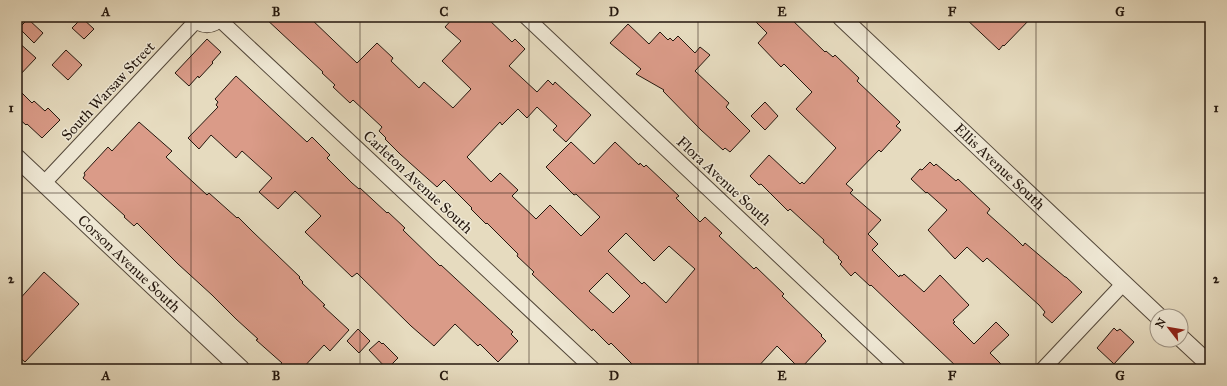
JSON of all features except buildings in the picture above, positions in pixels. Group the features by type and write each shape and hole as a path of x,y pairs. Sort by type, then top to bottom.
{"street":[{"name":"Flora Avenue South","path":"526,17 899,369"},
{"name":"Ellis Avenue South","path":"841,17 1150,308"},
{"path":"194,19 206,25 211,25 217,23 221,18"},
{"name":"Carleton Avenue South","path":"221,18 593,369"},
{"name":"South Warsaw Street","path":"44,183 194,19"},
{"name":"Corson Avenue South","path":"17,158 241,369"},
{"path":"1044,369 1124,284"},
{"path":"1189,345 1210,365"}]}
